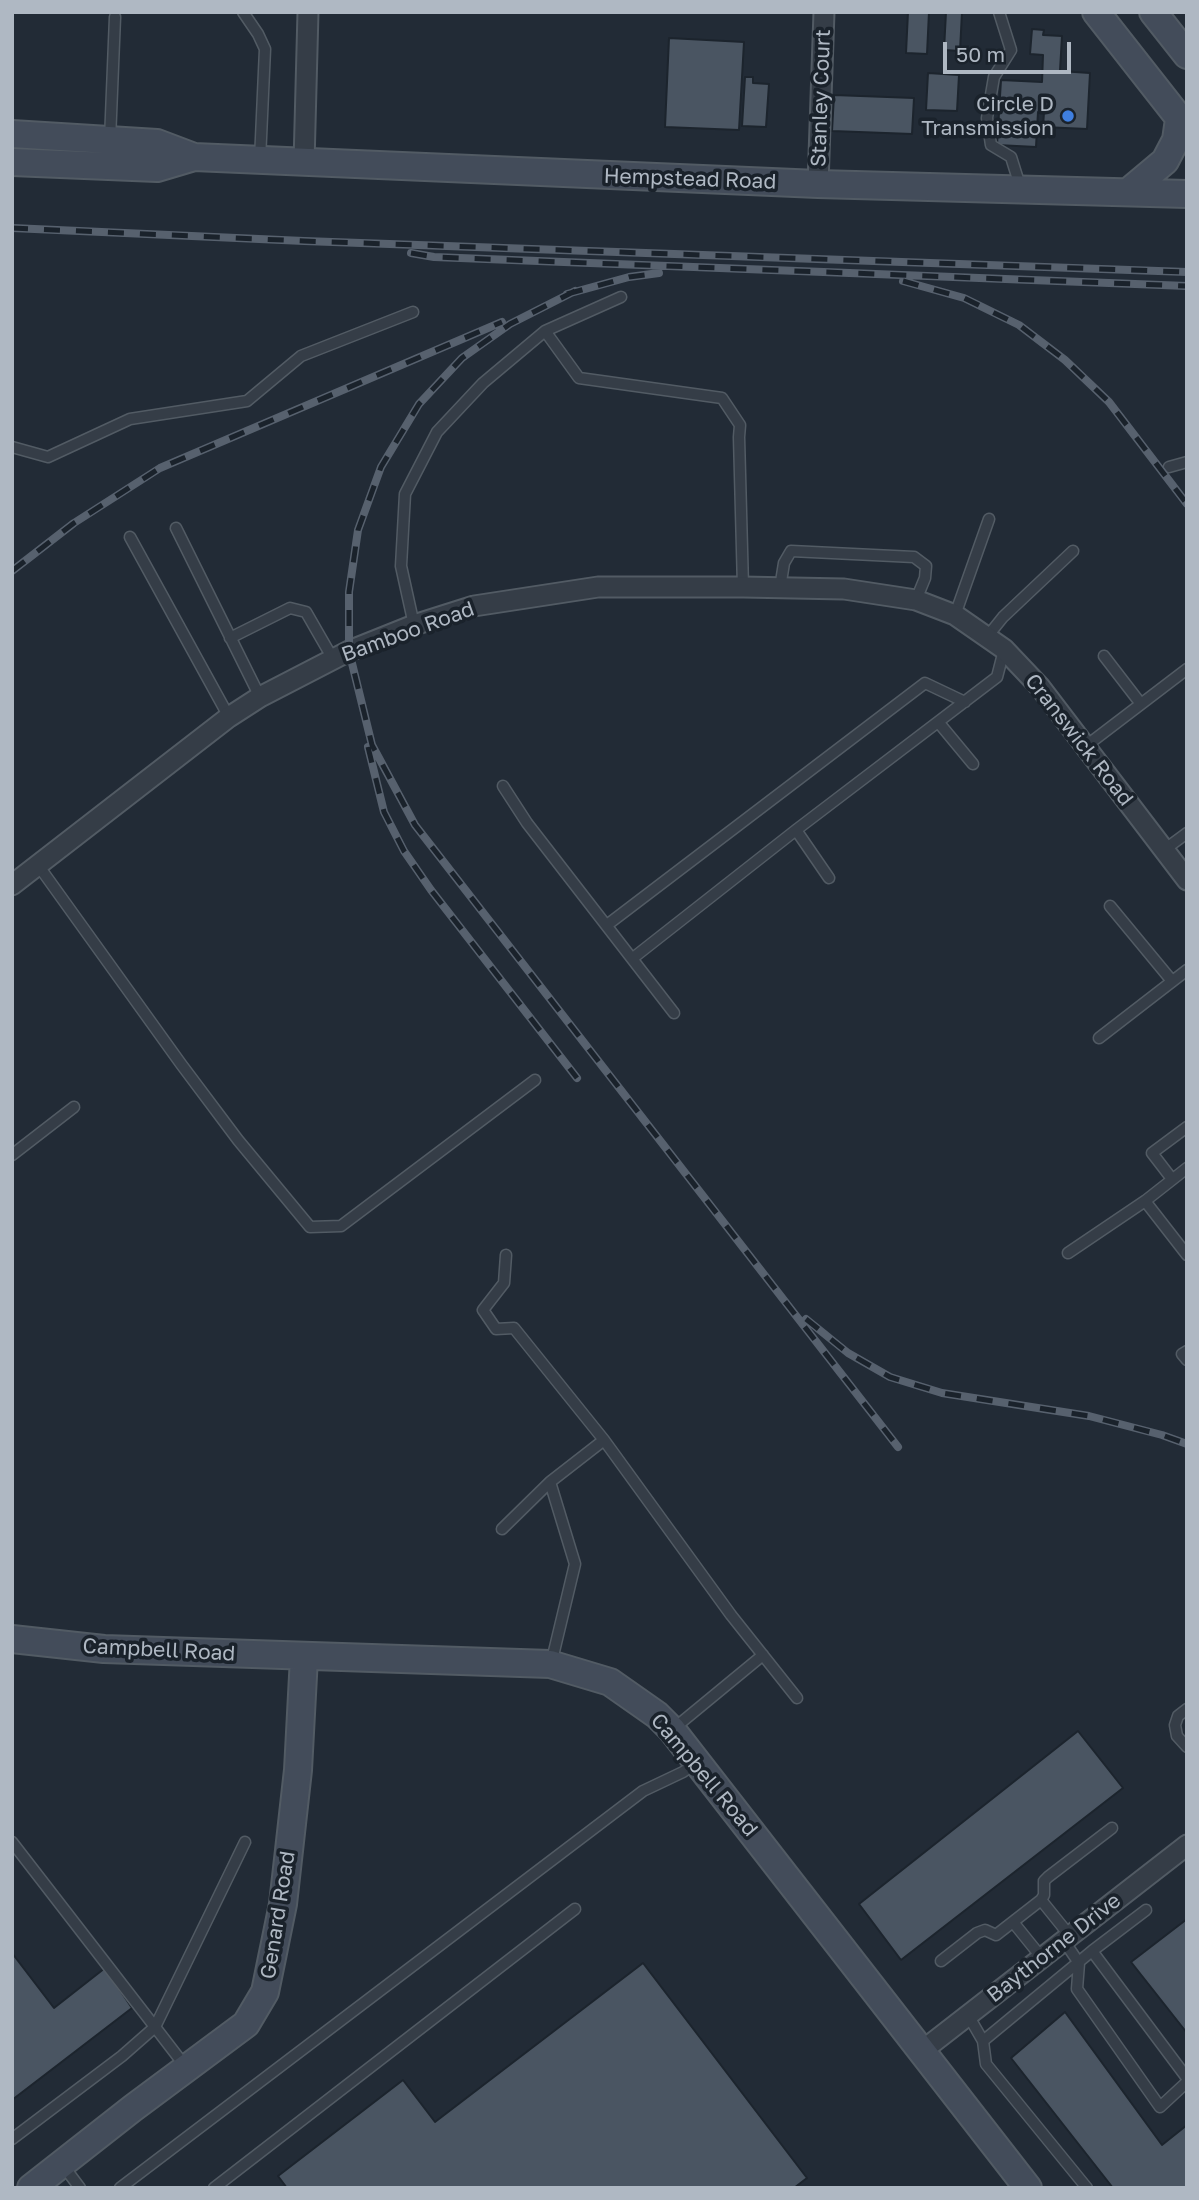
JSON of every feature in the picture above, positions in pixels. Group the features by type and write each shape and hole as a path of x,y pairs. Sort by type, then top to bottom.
{"street":[{"path":"303,163 308,12"},
{"name":"Stanley Court","path":"818,184 824,12"},
{"path":"1096,12 1183,123 1164,161 1128,192"},
{"path":"1153,12 1181,43"},
{"name":"Hempstead Road","path":"12,134 71,151 157,168 194,157"},
{"name":"Hempstead Road","path":"12,162 71,151 110,140 156,143 194,157 303,163 818,184 1187,194"},
{"name":"Bamboo Road","path":"12,885 260,697 333,659 414,625 474,606 598,587 743,587 844,589 916,600 955,614"},
{"name":"Cranswick Road","path":"955,614 1004,649 1040,687 1187,880"},
{"name":"Campbell Road","path":"12,1639 104,1649 550,1664 610,1682 657,1714 672,1730 1028,2188"},
{"name":"Genard Road","path":"31,2188 246,2024 265,1992 283,1904 298,1770 304,1657"},
{"name":"Baythorne Drive","path":"922,2051 1187,1845"}],"lane":[{"path":"243,12 265,49 260,160"},
{"path":"999,12 1011,50 995,77 986,118 991,145 1011,157 1021,189"},
{"path":"110,140 115,17"},
{"path":"414,625 401,566 405,494 437,432 483,383 545,331 621,298"},
{"path":"12,447 48,457 131,419 247,401 302,356 413,312"},
{"path":"545,331 579,378 722,398 740,425 743,587"},
{"path":"1169,467 1187,462"},
{"path":"955,614 989,519"},
{"path":"176,528 260,697"},
{"path":"130,537 229,718"},
{"path":"780,588 784,563 791,551 915,557 926,566 925,578 916,600"},
{"path":"987,637 1003,617 1073,551"},
{"path":"230,638 290,608 306,612 333,659"},
{"path":"633,958 997,677 1004,649"},
{"path":"1104,656 1141,704"},
{"path":"1086,746 1187,669"},
{"path":"607,925 925,683 965,702"},
{"path":"939,723 973,764"},
{"path":"503,786 527,823 674,1013"},
{"path":"796,830 829,878"},
{"path":"1164,850 1187,833"},
{"path":"38,865 181,1064 310,1227 341,1226 535,1080"},
{"path":"1110,906 1172,981"},
{"path":"1099,1038 1187,970"},
{"path":"12,1155 74,1107"},
{"path":"1172,1179 1152,1153 1187,1126"},
{"path":"1068,1253 1187,1168"},
{"path":"1144,1200 1187,1255"},
{"path":"506,1255 504,1283 483,1310 496,1329 514,1328 604,1440 797,1698"},
{"path":"1187,1351 1182,1354 1187,1360"},
{"path":"502,1529 550,1482 604,1440"},
{"path":"550,1482 575,1564 550,1664"},
{"path":"672,1730 763,1655"},
{"path":"1187,1709 1178,1716 1175,1725 1177,1736 1187,1747"},
{"path":"120,2188 643,1791 683,1772 697,1762"},
{"path":"941,1961 977,1933 985,1930 996,1935 1013,1922 1041,1900 1044,1895 1044,1881 1048,1877 1112,1828"},
{"path":"12,1842 187,2069"},
{"path":"12,2139 122,2056 155,2027 245,1843"},
{"path":"1041,1900 1067,1938 1079,1963 1077,1989 1160,2107 1187,2080 1092,1951"},
{"path":"214,2188 575,1909"},
{"path":"983,2041 1146,1910"},
{"path":"1013,1922 1042,1958"},
{"path":"968,2015 983,2041 986,2064 1087,2188"},
{"path":"62,2164 80,2188"}],"building":[{"path":"908,12 929,12 927,54 906,53"},
{"path":"946,12 962,12 960,51 944,50"},
{"path":"1032,29 1044,30 1043,35 1062,36 1060,71 1090,73 1087,129 1043,127 1044,112 1038,112 1036,147 997,145 1001,80 1042,82 1043,55 1030,54"},
{"path":"669,38 744,42 739,130 665,127"},
{"path":"928,73 959,75 957,111 926,110"},
{"path":"745,77 753,77 753,83 769,84 766,127 742,126"},
{"path":"834,95 914,98 912,134 832,131"},
{"path":"1078,1731 1123,1788 901,1960 859,1904"},
{"path":"1187,1919 1187,2033 1131,1962"},
{"path":"12,1953 54,2008 105,1968 132,2008 12,2100"},
{"path":"643,1963 807,2178 794,2188 287,2188 278,2176 403,2080 435,2122"},
{"path":"1065,2012 1162,2145 1187,2125 1187,2188 1113,2188 1011,2058"}],"railway":[{"path":"12,228 1187,272"},
{"path":"411,253 434,257 1187,286"},
{"path":"567,294 629,277 659,273"},
{"path":"903,281 964,298 1019,325 1065,360 1109,402 1187,504"},
{"path":"575,291 510,324 462,358 419,404 381,467 358,530 349,592 349,651 372,745 415,825 898,1447"},
{"path":"12,571 74,523 160,468 502,322"},
{"path":"368,747 384,812 404,851 431,890 577,1078"},
{"path":"806,1319 848,1353 890,1377 942,1393 1089,1416 1187,1444"}],"place":[{"name":"Circle D Transmission","path":"1068,116"}]}
